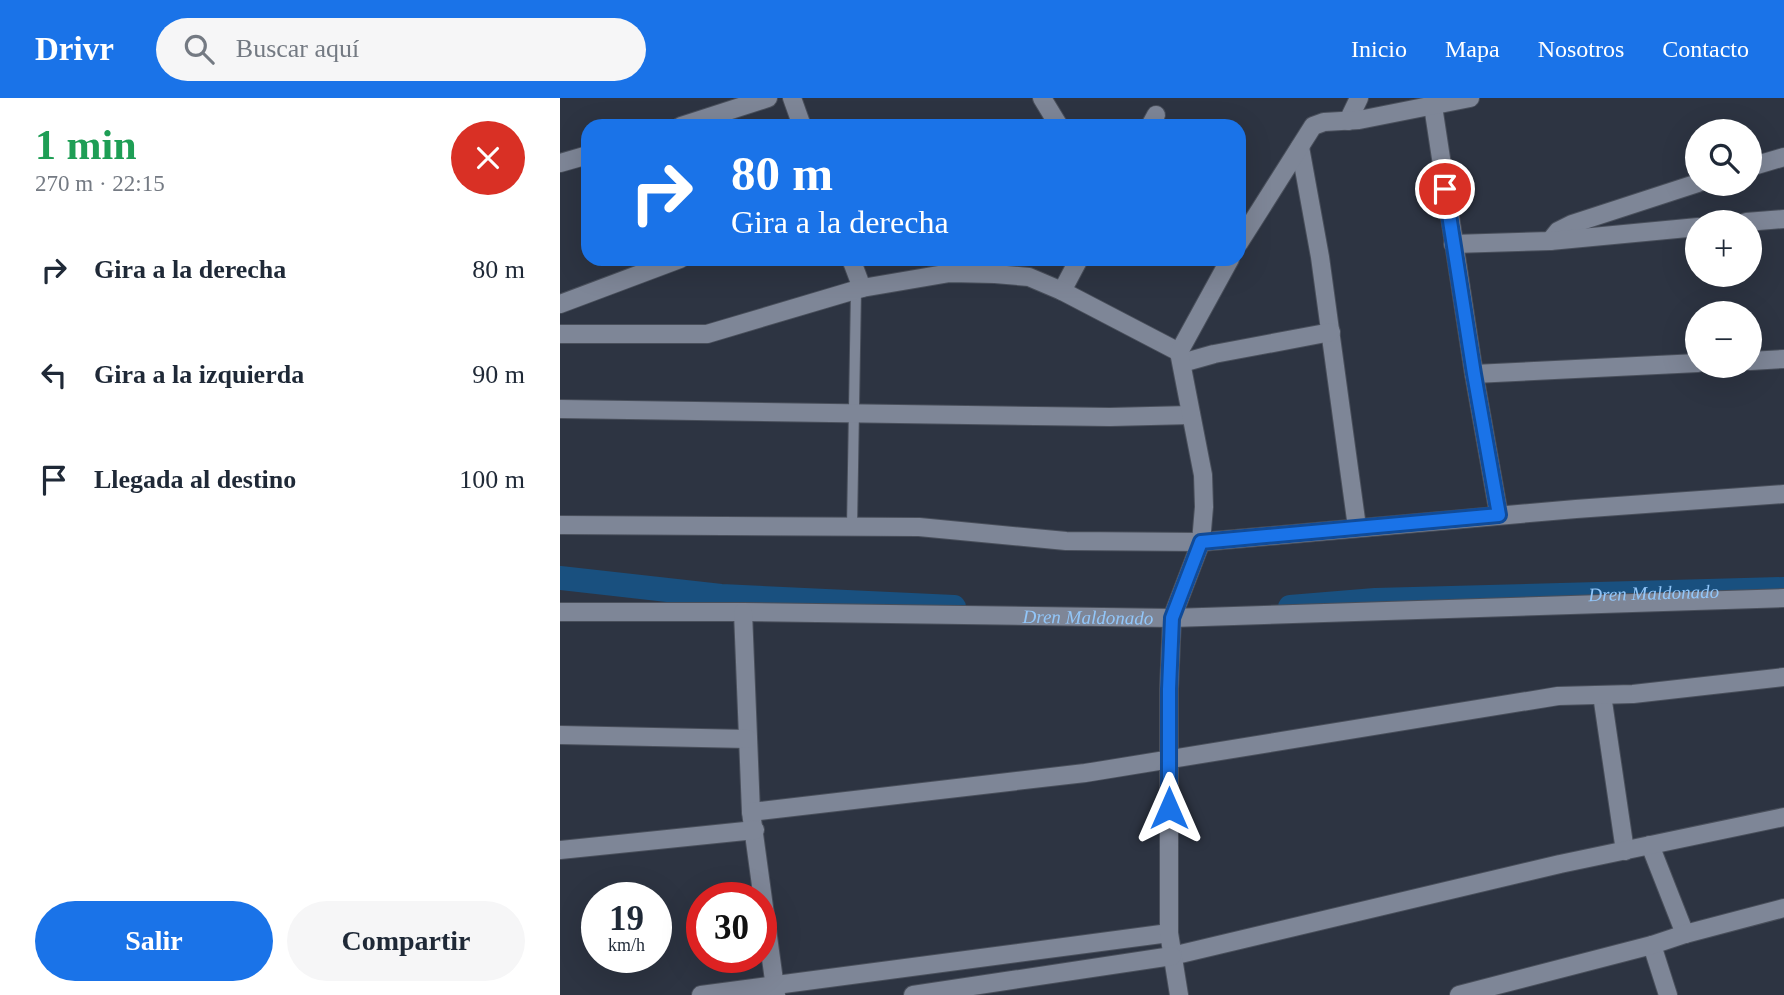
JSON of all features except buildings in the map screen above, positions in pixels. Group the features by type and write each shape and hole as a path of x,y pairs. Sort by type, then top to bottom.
{"street":[{"path":"703,119 768,98"},
{"path":"792,98 800,119"},
{"path":"1042,98 1055,119"},
{"path":"1348,121 1359,98"},
{"path":"1246,232 1313,126 1470,98"},
{"path":"1433,106 1453,244 1499,515"},
{"path":"1300,147 1320,257 1357,527"},
{"path":"560,163 581,157"},
{"path":"1762,163 1784,157"},
{"path":"1550,241 1558,231 1572,223 1685,187"},
{"path":"1762,221 1784,219"},
{"path":"1453,244 1550,241 1685,228"},
{"path":"560,304 661,266"},
{"path":"853,266 859,289"},
{"path":"1062,291 1075,266"},
{"path":"1179,995 1169,933 1168,758 1172,618 1201,542 1204,507 1203,475 1180,357 1226,266"},
{"path":"560,334 707,334 859,289 950,273 1029,277 1062,291 1180,357 1214,354 1331,332"},
{"path":"1762,360 1784,359"},
{"path":"1474,374 1685,364"},
{"path":"560,409 1110,418 1192,415"},
{"path":"560,525 919,527 1066,541 1201,542 1499,515 1784,494"},
{"path":"560,612 1172,618 1784,598"},
{"path":"743,612 751,811 775,990"},
{"path":"751,811 1085,772 1558,696 1633,694 1784,677"},
{"path":"1602,695 1625,851"},
{"path":"560,735 748,739"},
{"path":"913,995 1172,956 1650,845 1784,817"},
{"path":"560,850 755,830"},
{"path":"1650,845 1685,934"},
{"path":"1458,995 1784,908"},
{"path":"701,995 775,990 1169,933"},
{"path":"1652,945 1668,995"}],"lane":[{"path":"852,527 859,289"}],"waterway":[{"name":"Dren Maldonado","path":"560,578 721,596 954,607"},
{"name":"Dren Maldonado","path":"1290,607 1375,600 1784,589"}],"route":[{"path":"1169,808 1172,618 1201,542 1499,515 1445,189"}]}
